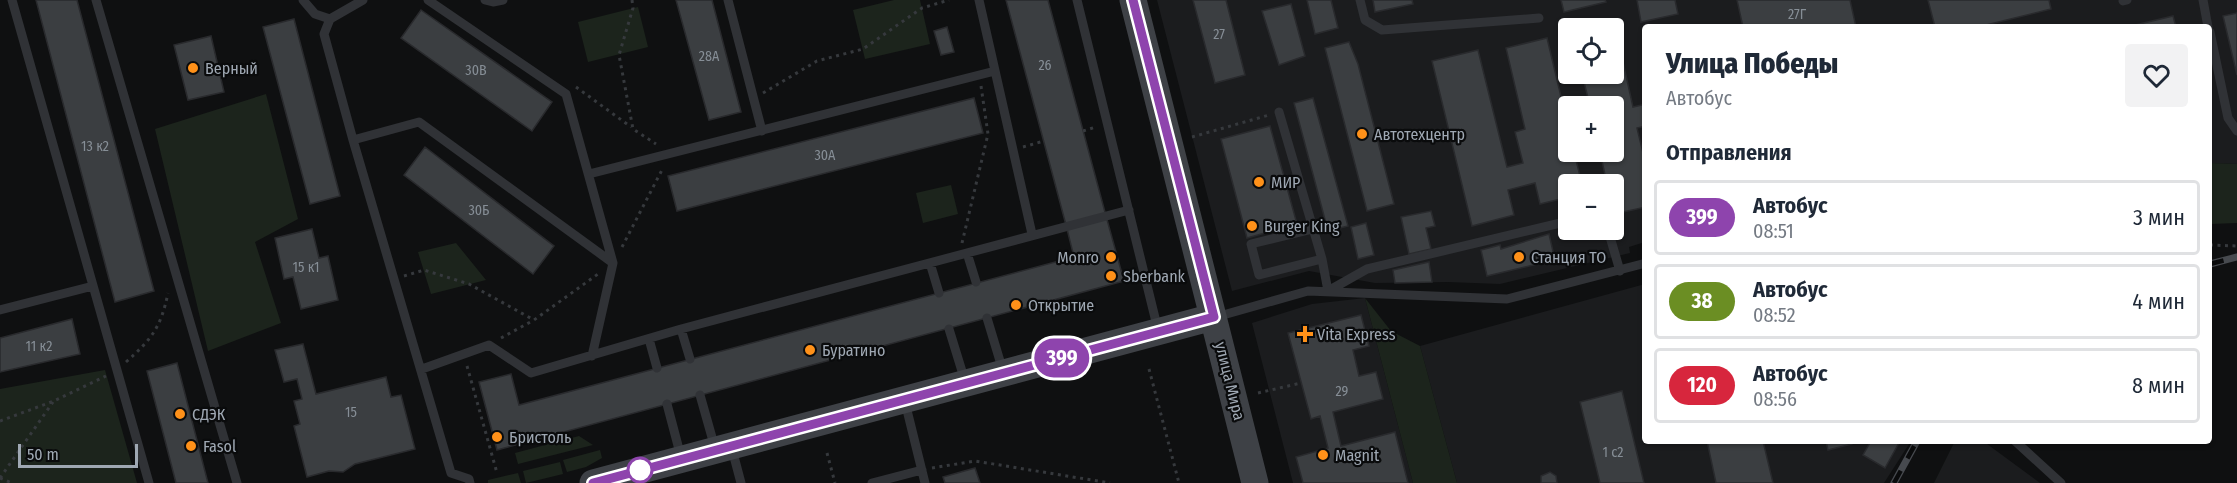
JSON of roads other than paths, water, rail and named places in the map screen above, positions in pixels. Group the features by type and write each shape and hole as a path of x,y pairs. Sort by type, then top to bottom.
{"main road":[{"name":"улица Мира","path":"1133,0 1255,483"},
{"path":"593,483 904,399 1159,334 1214,317"}],"lane":[{"path":"12,0 149,483"},
{"path":"96,0 237,483"},
{"path":"303,0 315,14 330,20"},
{"path":"363,0 330,20 324,34 352,140 396,279 452,473 469,479 470,483"},
{"path":"428,0 566,94 614,263 592,356"},
{"path":"486,0 493,2 503,0"},
{"path":"728,0 762,131"},
{"path":"979,0 1032,234"},
{"path":"1077,0 1159,334"},
{"path":"1360,0 1365,20 1382,30 1539,18"},
{"path":"2203,0 2207,24"},
{"path":"2212,42 2228,118 2237,131"},
{"path":"589,174 995,71"},
{"path":"1279,112 1322,259 1328,291"},
{"path":"352,140 419,122 614,263"},
{"path":"422,369 489,345 531,372 1032,234 1130,210"},
{"path":"1328,291 1367,269 1558,224"},
{"path":"1313,228 1251,244 1259,275 1322,259"},
{"path":"1611,240 1620,271"},
{"path":"963,254 976,282"},
{"path":"930,263 939,293"},
{"path":"1214,317 1308,291 1507,299 1642,264"},
{"path":"0,310 93,286"},
{"path":"987,318 1004,374"},
{"path":"681,329 690,359"},
{"path":"949,329 966,383"},
{"path":"649,339 657,368"},
{"path":"700,395 741,483"},
{"path":"904,399 925,483"},
{"path":"667,404 681,459"},
{"path":"2018,444 2061,483"},
{"path":"872,483 922,470"}],"railway":[{"path":"2212,263 2237,257"},
{"path":"1894,483 1915,444"}],"place":[{"name":"Верный","path":"193,68"},
{"name":"Автотехцентр","path":"1362,134"},
{"name":"МИР","path":"1259,182"},
{"name":"Burger King","path":"1252,226"},
{"name":"Monro","path":"1111,257"},
{"name":"Станция ТО","path":"1519,257"},
{"name":"Sberbank","path":"1111,276"},
{"name":"Открытие","path":"1016,305"},
{"name":"Vita Express","path":"1305,334"},
{"name":"Буратино","path":"810,350"},
{"name":"СДЭК","path":"180,414"},
{"name":"Бристоль","path":"497,437"},
{"name":"Fasol","path":"191,446"},
{"name":"Magnit","path":"1323,455"}]}
